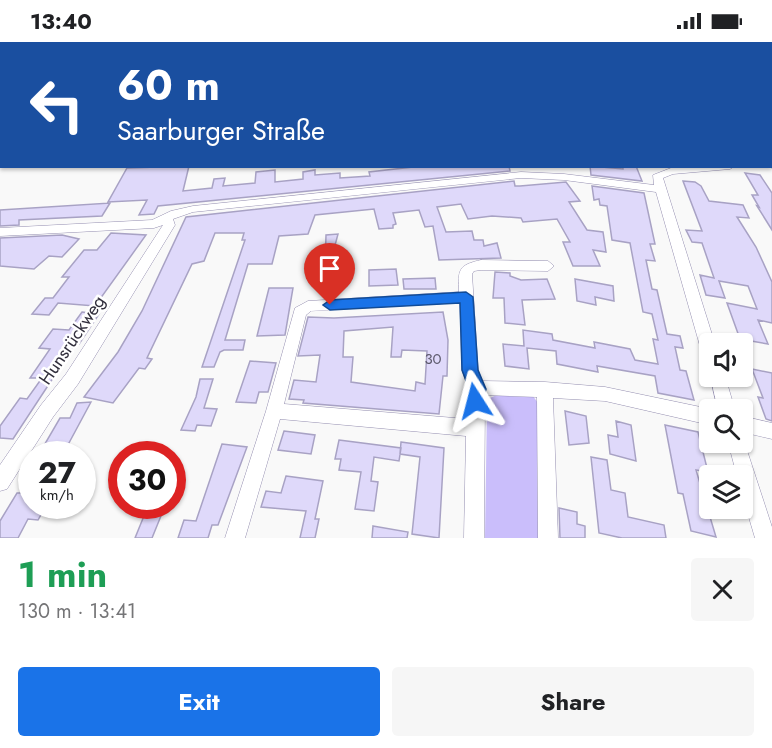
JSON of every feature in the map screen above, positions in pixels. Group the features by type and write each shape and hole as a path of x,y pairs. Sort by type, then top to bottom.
{"street":[{"path":"704,333 657,177 662,173 711,168"},
{"path":"0,232 154,224 167,217 193,209 521,175 564,177 660,189"},
{"name":"Hunsrückweg","path":"0,482 46,411 72,379 142,269 169,225 167,217"},
{"path":"474,538 477,389 470,370 465,273 470,267 548,266"},
{"path":"235,538 274,411 300,312 308,306 466,297"},
{"path":"477,389 545,389 605,394 699,415"},
{"path":"545,389 548,538"},
{"path":"274,411 475,428"},
{"path":"753,427 772,431"},
{"path":"740,453 765,538"}],"shaded area":[{"path":"499,394 533,396 538,403 540,538 485,538 487,405 490,398"}],"building":[{"path":"127,168 189,168 183,191 212,188 214,179 225,178 223,186 255,183 256,172 275,170 275,182 303,179 303,172 315,170 315,175 340,173 340,178 370,176 369,172 404,168 509,168 510,171 158,206 154,214 139,215 147,200 108,202"},
{"path":"590,168 637,168 642,181 591,175"},
{"path":"745,173 760,175 772,193 772,230 757,206 759,207 752,195 758,195"},
{"path":"514,181 515,186 566,182 580,201 569,202 587,230 603,232 606,252 593,250 600,266 573,266 563,242 570,242 557,219 523,222 521,218 492,216 468,219 461,204 437,207 446,232 472,231 474,240 483,240 484,246 497,243 501,258 439,260 433,226 425,227 419,210 393,213 396,224 393,228 379,229 374,209 315,215 308,234 279,236 272,264 248,264 225,340 245,340 243,350 224,350 220,352 214,367 202,367 245,240 242,240 244,233 215,233 204,261 192,264 147,358 152,359 145,369 139,368 113,403 84,397 118,352 142,311 186,217"},
{"path":"683,181 695,182 701,186 709,201 743,205 749,218 737,217 756,247 772,282 772,323 758,320 768,344 753,341 753,333 738,333 727,303 757,309 748,286 719,281 725,298 706,295 700,275 714,278 702,243 692,242 686,230 702,231"},
{"path":"592,186 644,193 655,244 650,244 655,261 646,260 652,289 657,290 667,334 680,336 683,348 675,347 680,370 686,371 694,400 658,393 655,376 597,366 598,372 557,364 556,351 527,348 529,369 505,366 503,344 524,346 523,330 552,334 553,340 595,348 594,342 630,349 635,360 658,364 653,339 658,340 652,314 643,312 630,243 612,240 607,206 600,205 599,199 594,200"},
{"path":"110,203 102,216 19,220 19,225 0,226 0,210"},
{"path":"111,233 146,235 95,306 58,303 49,315 32,314 45,298 53,298 69,277 62,277 84,250 97,250"},
{"path":"338,234 329,268 325,268 326,235"},
{"path":"62,235 79,239 62,257 49,256 34,269 0,266 0,238"},
{"path":"396,269 398,285 369,286 369,270"},
{"path":"495,272 510,273 510,276 521,280 547,279 555,299 522,300 525,325 505,323 504,298 493,298"},
{"path":"341,275 341,286 316,288 317,276"},
{"path":"435,278 436,289 404,289 403,279"},
{"path":"575,279 613,286 614,301 595,297 596,305 577,301"},
{"path":"269,288 293,288 285,335 257,336"},
{"path":"82,312 99,314 79,344 76,343 13,439 0,438 0,426 20,398 27,399 42,378 30,378 50,349 39,348 53,329 69,330"},
{"path":"443,312 448,340 447,376 443,376 439,414 303,403 304,400 289,399 294,380 316,382 320,355 298,356 308,317 334,318","holes":["393,327 391,357 401,357 402,350 427,351 425,384 416,382 415,391 351,382 353,357 343,357 344,331"]},
{"path":"250,361 276,363 268,392 259,392 256,403 236,402"},
{"path":"753,369 772,373 772,421 766,419 758,397 763,398"},
{"path":"200,379 213,379 204,408 217,409 211,426 197,425 195,431 181,430 196,397"},
{"path":"91,402 70,441 47,441 60,418 70,418 77,403"},
{"path":"565,411 586,416 589,443 569,445"},
{"path":"616,421 631,425 636,461 610,454 608,435 618,437"},
{"path":"665,425 698,432 699,453 703,453 706,465 699,465 699,470 696,470 699,480 699,519 711,519 716,537 691,531 683,494 678,493"},
{"path":"284,431 315,435 311,454 278,450"},
{"path":"339,440 401,448 399,461 374,457 371,481 378,482 374,511 355,509 361,472 339,470 341,459 335,459"},
{"path":"401,442 444,448 439,538 412,534 420,457 400,454"},
{"path":"222,444 247,447 218,525 212,525 208,538 178,538 184,520 196,521"},
{"path":"591,457 607,460 611,490 625,493 628,517 664,525 666,538 622,538 599,533"},
{"path":"286,476 323,481 315,519 319,519 315,538 300,538 306,511 261,507 266,491 281,493"},
{"path":"18,493 18,519 28,519 18,538 0,538 0,521"},
{"path":"559,508 577,512 577,524 585,526 585,538 560,538"},
{"path":"143,519 160,519 152,538 135,538"},
{"path":"373,526 408,532 407,538 372,538"}],"route":[{"path":"330,305 466,297 470,370 477,389 475,401"}]}
